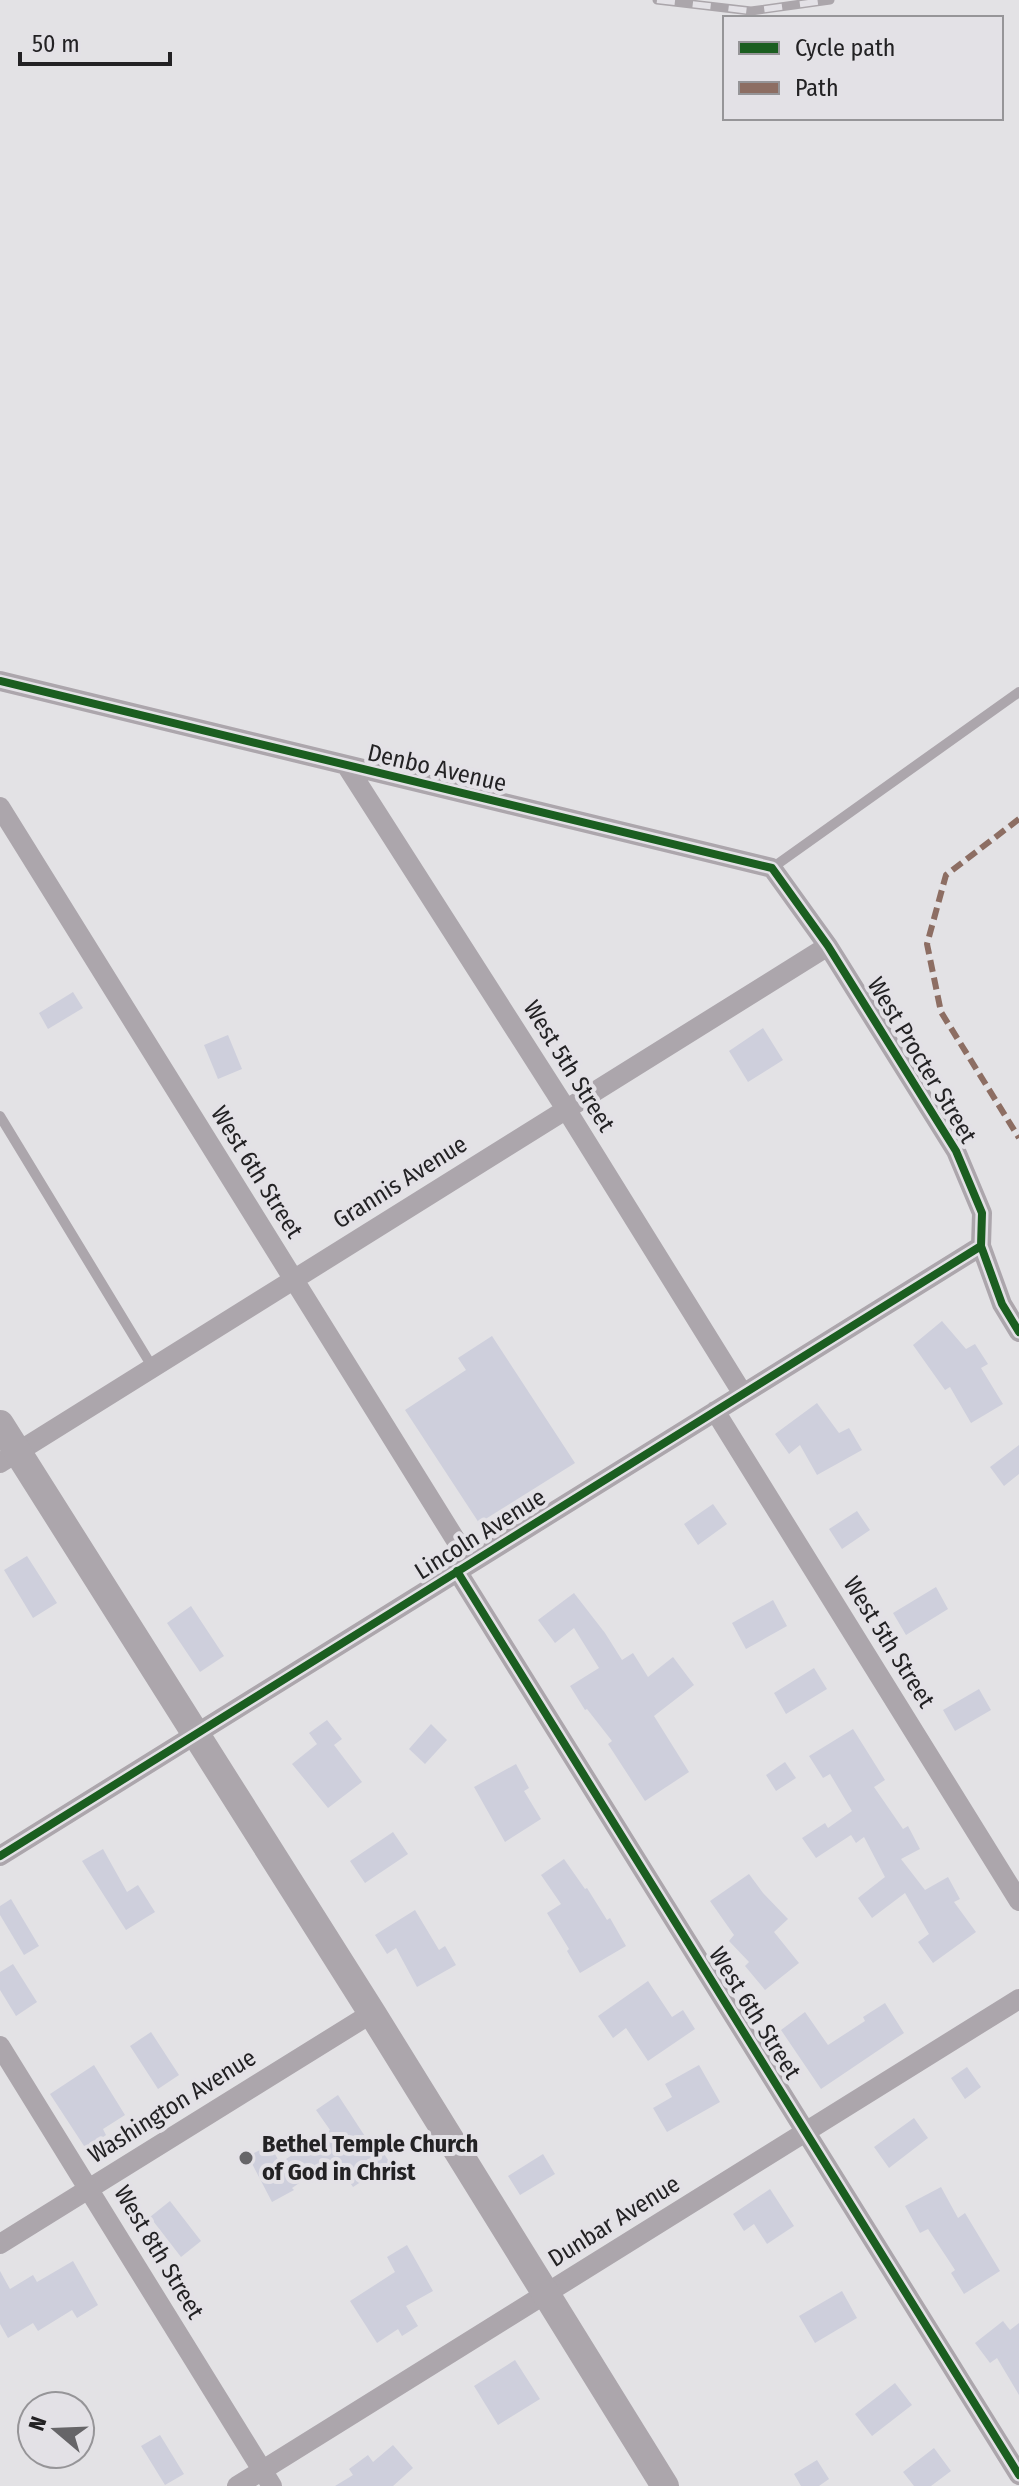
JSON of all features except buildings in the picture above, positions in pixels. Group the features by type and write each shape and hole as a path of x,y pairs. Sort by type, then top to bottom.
{"main road":[{"path":"0,1424 9,1458 197,1733 665,2486"}],"street":[{"name":"Denbo Avenue","path":"0,681 348,768 772,868"},
{"name":"West 5th Street","path":"348,768 743,1394"},
{"name":"West 6th Street","path":"0,807 293,1280 806,2132 1019,2475"},
{"path":"772,868 828,946"},
{"name":"Grannis Avenue","path":"9,1458 828,946"},
{"name":"West Procter Street","path":"828,946 956,1151 982,1213 981,1246 1002,1304 1019,1332"},
{"name":"Lincoln Avenue","path":"0,1856 981,1246"},
{"name":"West 5th Street","path":"715,1411 1019,1901"},
{"name":"Dunbar Avenue","path":"237,2486 267,2478 546,2294 1019,1999"},
{"name":"Washington Avenue","path":"0,2244 372,2013"},
{"name":"West 8th Street","path":"0,2046 267,2478"}],"lane":[{"path":"772,868 1019,692"},
{"path":"0,1116 153,1368"}],"railway":[{"path":"657,0 751,11 830,0"}],"marked path":[{"path":"1019,819 946,875 927,944 941,1012 1019,1138"}],"cycle path":[{"path":"0,681 772,868 828,946 956,1151 982,1213 981,1246 1002,1304 1019,1332"},
{"path":"0,1856 981,1246"},
{"path":"457,1571 1019,2475"}],"place":[{"name":"Bethel Temple Church of God in Christ","path":"246,2158"}]}
